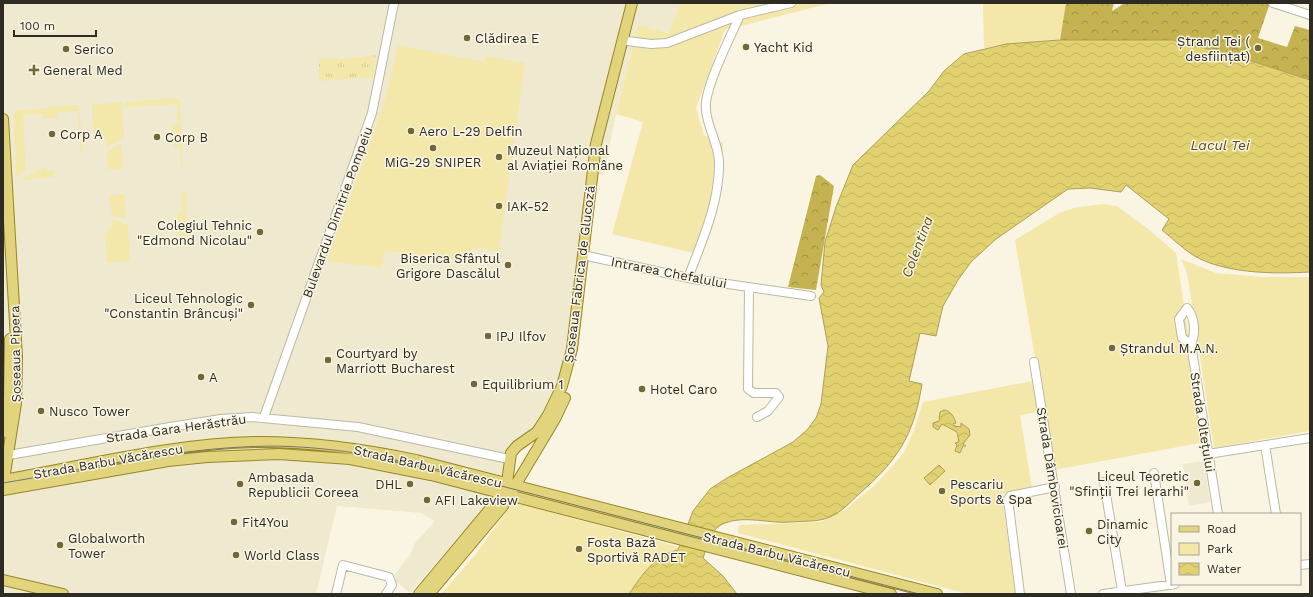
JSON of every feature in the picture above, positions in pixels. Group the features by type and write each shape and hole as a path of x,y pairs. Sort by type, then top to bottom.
{"main road":[{"name":"Șoseaua Fabrica de Glucoză","path":"429,594 494,518 511,484 528,463 555,419 572,376 578,350 597,138 632,3"},
{"name":"Șoseaua Fabrica de Glucoză","path":"511,484 509,459 513,450 534,435 544,421 554,404 566,374 572,349 602,145 627,41 639,3"},
{"name":"Șoseaua Pipera","path":"3,119 17,357 16,403 6,453"},
{"name":"Șoseaua Pipera","path":"4,482 10,372 3,234 5,148"},
{"path":"524,441 532,446 528,463"},
{"name":"Strada Barbu Văcărescu","path":"4,482 161,451 222,444 259,442 302,444 364,450 416,460 663,524 718,544 891,594"},
{"name":"Strada Barbu Văcărescu","path":"3,490 184,459 272,454 340,458 383,464 659,534 718,544 937,594"},
{"name":"Șoseaua Fabrica de Glucoză","path":"419,594 505,495"},
{"path":"3,580 63,594"}],"street":[{"name":"Bulevardul Dimitrie Pompeiu","path":"264,417 372,113 394,3"},
{"path":"627,41 651,44 667,43 740,15 791,3"},
{"path":"1273,3 1310,15"},
{"path":"688,278 712,214 717,186 719,161 706,103 710,86 740,15"},
{"name":"Intrarea Chefalului","path":"586,255 688,278 811,296"},
{"path":"749,287 748,389 754,394 776,393 779,397 768,411 757,417"},
{"name":"Strada Oltețului","path":"1191,344 1182,338 1179,319 1187,308 1192,318 1194,334 1191,344 1218,513"},
{"name":"Strada Dâmbovicioarei","path":"1034,362 1071,594"},
{"name":"Strada Gara Herăstrău","path":"6,453 221,419 264,417 358,427 509,459"},
{"path":"1208,454 1310,438"},
{"path":"1265,445 1276,513"},
{"path":"1154,473 1171,572"},
{"path":"1104,482 1122,591"},
{"path":"1020,594 1008,501 1010,496 1055,487"},
{"path":"336,594 343,565 389,577 392,585 386,594"},
{"path":"1103,594 1122,591 1139,592 1171,584"}],"shaded area":[{"path":"3,3 680,3 669,33 638,25 616,114 604,175 590,172 572,342 562,381 535,431 521,439 492,498 410,593 392,578 410,555 415,543 435,521 421,513 337,506 316,594 3,594"},
{"name":"Liceul Teoretic \"Sfinții Trei Ierarhi\"","path":"1204,461 1210,502 1189,506 1183,464"}],"green space":[{"path":"680,3 831,3 725,30 696,108 704,135 723,143 720,182 698,254 612,234 643,122 616,114 638,25 669,33"},
{"path":"983,3 1066,3 1060,40 1006,44 984,48"},
{"name":"Ștrand Tei ( desființat)","path":"1066,3 1114,3 1112,11 1125,3 1270,3 1258,38 1287,47 1295,26 1310,30 1310,80 1236,56 1173,40 1060,40"},
{"path":"398,45 484,62 486,56 525,63 499,251 473,247 470,262 385,251 382,268 327,261 384,104"},
{"path":"376,55 373,77 319,81 319,58 343,59"},
{"path":"180,99 183,167 181,167 180,147 174,147 172,125 178,124 177,104 125,107 125,102"},
{"path":"122,102 124,137 107,147 104,136 93,131 92,105"},
{"path":"76,105 79,106 83,150 81,155 78,111 58,112 58,118 43,119 42,114 23,115 26,170 16,177 14,111"},
{"path":"121,144 123,169 108,169 107,151"},
{"path":"44,167 48,171 54,171 54,177 20,180"},
{"path":"820,175 834,186 816,290 788,287 816,176"},
{"path":"181,193 186,193 188,249 185,249 184,236 179,236 177,213 182,213"},
{"path":"124,194 126,219 112,215 109,198 111,195"},
{"name":"Ștrandul M.A.N.","path":"1102,204 1117,206 1147,228 1176,253 1205,442 1054,470 1015,240 1059,213 1074,208"},
{"path":"113,219 128,225 130,261 110,263 107,261 105,235 103,235 111,227"},
{"path":"1181,259 1216,273 1261,277 1310,277 1310,431 1214,448 1187,273"},
{"name":"Pescariu Sports & Spa","path":"1033,381 1038,412 1020,415 1032,488 1002,494 1015,593 968,594 738,533 739,525 821,522 846,509 875,485 904,453 914,430 923,402"},
{"name":"Fosta Bază Sportivă RADET","path":"517,503 679,547 678,550 662,556 656,561 644,573 629,594 441,594 475,555 510,507"}],"water":[{"name":"Lacul Tei","path":"1060,40 1173,40 1236,56 1310,80 1310,272 1266,273 1219,266 1193,255 1162,230 1169,219 1126,185 1121,192 1090,188 1068,189 996,239 971,262 958,280 943,306 936,336 920,333 909,381 922,384 919,402 909,432 894,458 884,470 846,507 826,519 816,521 783,522 741,520 720,525 710,538 703,558 723,576 737,594 629,594 644,573 656,561 662,556 678,550 693,511 710,489 793,442 807,430 816,418 821,404 828,346 819,298 824,292 821,285 825,242 836,207 853,165 929,91 944,71 964,54 1006,44"},
{"path":"944,410 948,411 953,416 956,423 953,424 955,426 961,427 961,423 969,429 970,435 963,444 966,446 963,446 960,453 955,451 957,445 955,443 959,442 957,432 942,424 938,430 933,427 933,423 939,421 940,412"},
{"path":"939,465 945,471 930,485 924,478"}],"tram line":[{"path":"3,483 183,452 213,449 289,446 334,450 424,466 919,594"}],"place":[{"name":"Clădirea E","path":"467,38"},
{"name":"Yacht Kid","path":"746,47"},
{"name":"Ștrand Tei ( desființat)","path":"1258,48"},
{"name":"Serico","path":"66,49"},
{"name":"General Med","path":"34,70"},
{"name":"Aero L-29 Delfin","path":"411,131"},
{"name":"Corp A","path":"52,134"},
{"name":"Corp B","path":"157,137"},
{"name":"MiG-29 SNIPER","path":"433,148"},
{"name":"Muzeul Național al Aviației Române","path":"499,157"},
{"name":"IAK-52","path":"499,206"},
{"name":"Colegiul Tehnic \"Edmond Nicolau\"","path":"260,232"},
{"name":"Biserica Sfântul Grigore Dascălul","path":"508,265"},
{"name":"Liceul Tehnologic \"Constantin Brâncuși\"","path":"251,305"},
{"name":"IPJ Ilfov","path":"488,336"},
{"name":"Ștrandul M.A.N.","path":"1112,348"},
{"name":"Courtyard by Marriott Bucharest","path":"328,360"},
{"name":"A","path":"201,377"},
{"name":"Equilibrium 1","path":"474,384"},
{"name":"Hotel Caro","path":"642,389"},
{"name":"Nusco Tower","path":"41,411"},
{"name":"Liceul Teoretic \"Sfinții Trei Ierarhi\"","path":"1197,483"},
{"name":"Ambasada Republicii Coreea","path":"240,484"},
{"name":"DHL","path":"410,484"},
{"name":"Pescariu Sports & Spa","path":"942,491"},
{"name":"AFI Lakeview","path":"427,500"},
{"name":"Fit4You","path":"234,522"},
{"name":"Dinamic City","path":"1089,531"},
{"name":"Globalworth Tower","path":"60,545"},
{"name":"Fosta Bază Sportivă RADET","path":"579,549"},
{"name":"World Class","path":"236,555"}],"water label":[{"name":"Colentina","path":"917,247"}]}
